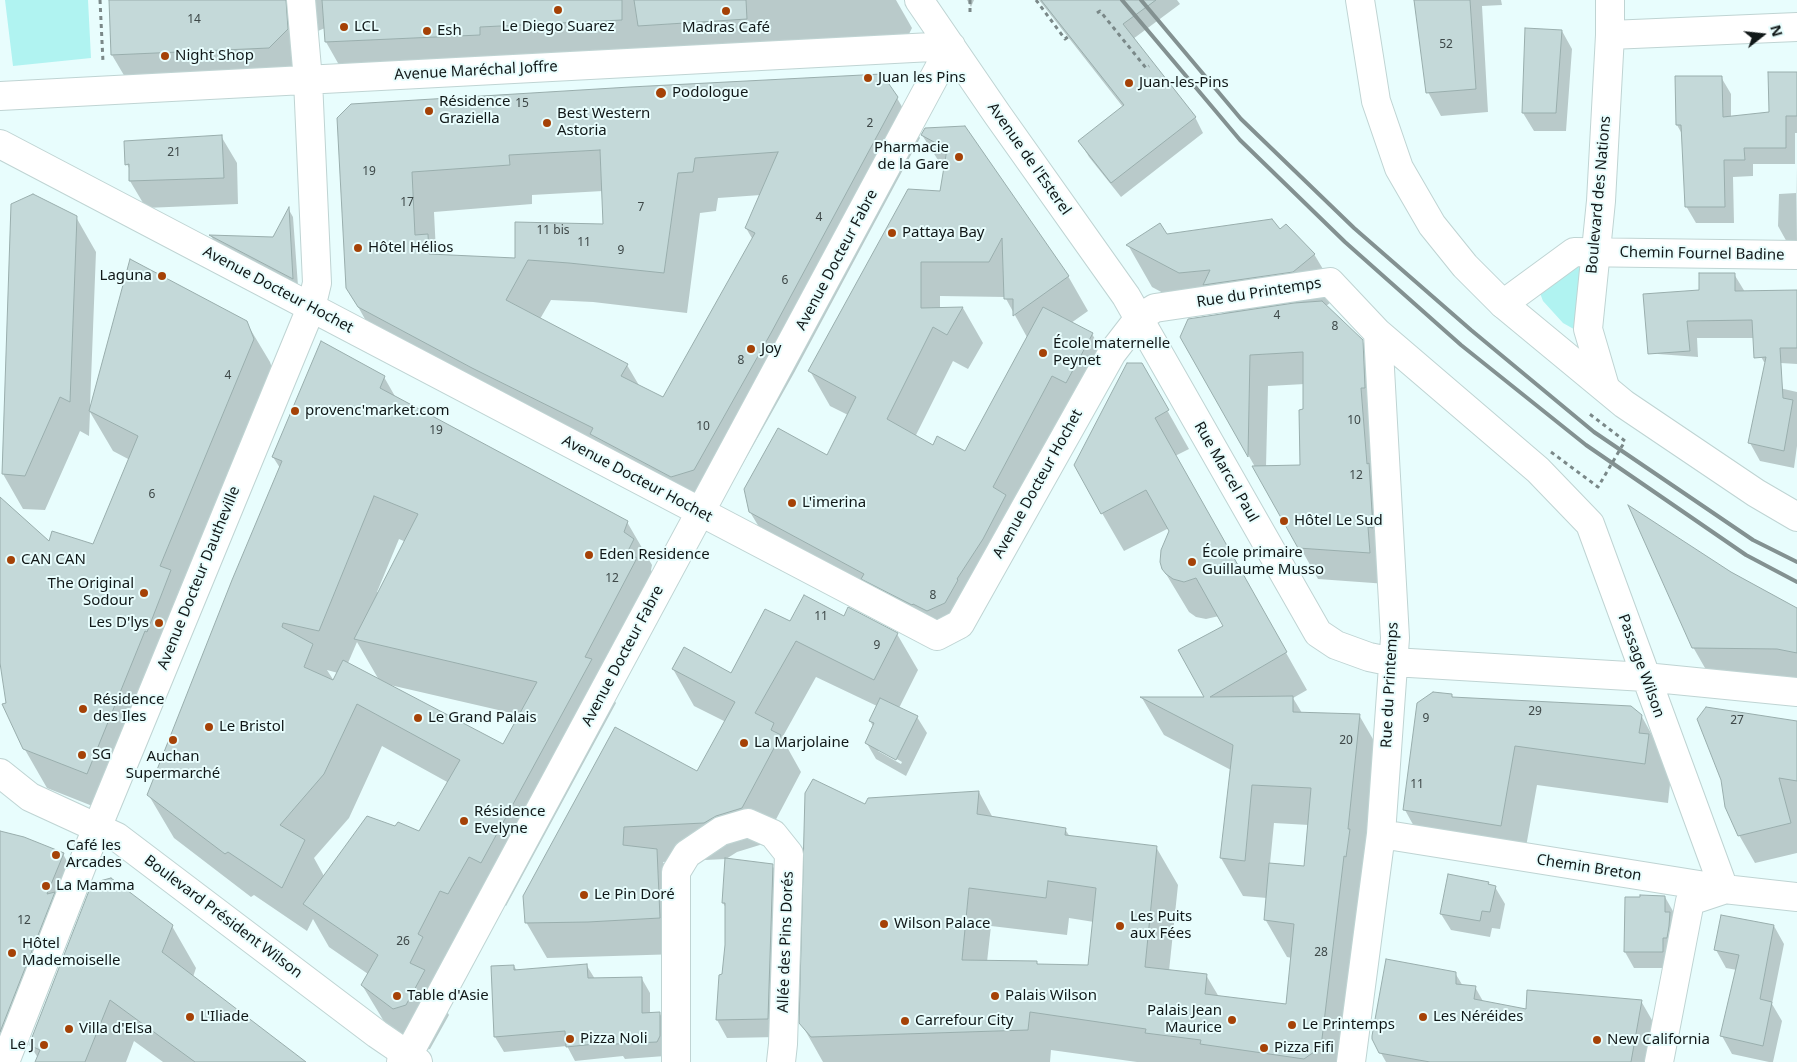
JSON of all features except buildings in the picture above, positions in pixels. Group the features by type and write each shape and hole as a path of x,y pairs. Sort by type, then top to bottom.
{"street":[{"name":"Avenue Docteur Dautheville","path":"5,1062 98,827 311,308 317,283 308,80 301,0"},
{"name":"Avenue de l'Esterel","path":"919,0 1126,296 1138,318"},
{"path":"1360,0 1376,101 1398,168 1432,224 1465,266 1503,304 1632,410 1756,493 1797,517"},
{"name":"Boulevard des Nations","path":"1605,388 1588,329 1601,201 1610,35 1610,0"},
{"path":"1610,35 1797,27"},
{"name":"Avenue Maréchal Joffre","path":"0,96 951,46"},
{"name":"Avenue Docteur Fabre","path":"409,1060 951,46"},
{"name":"Avenue Docteur Hochet","path":"0,144 937,636 960,624 1112,353 1138,318"},
{"name":"Chemin Fournel Badine","path":"1503,304 1574,252 1797,255"},
{"name":"Rue du Printemps","path":"1138,318 1155,308 1330,282 1378,333 1395,638 1380,834 1351,1062"},
{"name":"Rue Marcel Paul","path":"1138,318 1318,633 1336,645 1369,657 1394,662 1645,677 1797,692"},
{"name":"Passage Wilson","path":"1378,333 1538,470 1590,524 1724,889"},
{"name":"Boulevard Président Wilson","path":"6,783 117,837 409,1060"},
{"name":"Allée des Pins Dorés","path":"676,1062 676,872 686,854 722,831 748,823 773,834 789,854 784,1035 781,1062"},
{"name":"Chemin Breton","path":"1380,834 1724,889 1797,897"},
{"path":"1659,1062 1690,901 1724,889"}],"path":[{"path":"100,0 105,91"},
{"path":"970,0 970,14"},
{"path":"1036,0 1065,39 1069,36"},
{"path":"1097,13 1100,11 1146,68 1149,66"},
{"path":"1551,452 1598,487 1625,441 1587,412"}],"shaded area":[{"path":"5,0 88,0 91,58 13,66"},
{"path":"1571,263 1582,267 1579,332 1563,323 1543,301 1538,288"}],"railway":[{"path":"1122,0 1240,140 1345,242 1461,345 1586,445 1746,555 1797,582"},
{"path":"1141,0 1241,119 1354,228 1471,330 1594,432 1753,540 1797,562"}],"place":[{"name":"Le Diego Suarez","path":"558,10"},
{"name":"Madras Café","path":"726,11"},
{"name":"LCL","path":"344,27"},
{"name":"Esh","path":"427,31"},
{"name":"Night Shop","path":"165,56"},
{"name":"Juan les Pins","path":"868,78"},
{"name":"Juan-les-Pins","path":"1129,83"},
{"name":"Podologue","path":"661,93"},
{"name":"Résidence Graziella","path":"429,111"},
{"name":"Best Western Astoria","path":"547,123"},
{"name":"Pharmacie de la Gare","path":"959,157"},
{"name":"Pattaya Bay","path":"892,233"},
{"name":"Hôtel Hélios","path":"358,248"},
{"name":"Laguna","path":"162,276"},
{"name":"Joy","path":"751,349"},
{"name":"École maternelle Peynet","path":"1043,353"},
{"name":"provenc'market.com","path":"295,411"},
{"name":"L'imerina","path":"792,503"},
{"name":"Hôtel Le Sud","path":"1284,521"},
{"name":"Eden Residence","path":"589,555"},
{"name":"CAN CAN","path":"11,560"},
{"name":"École primaire Guillaume Musso","path":"1192,562"},
{"name":"The Original Sodour","path":"144,593"},
{"name":"Les D'lys","path":"159,623"},
{"name":"Résidence des Iles","path":"83,709"},
{"name":"Le Grand Palais","path":"418,718"},
{"name":"Le Bristol","path":"209,727"},
{"name":"Auchan Supermarché","path":"173,740"},
{"name":"La Marjolaine","path":"744,743"},
{"name":"SG","path":"82,755"},
{"name":"Résidence Evelyne","path":"464,821"},
{"name":"Café les Arcades","path":"56,855"},
{"name":"La Mamma","path":"46,886"},
{"name":"Le Pin Doré","path":"584,895"},
{"name":"Wilson Palace","path":"884,924"},
{"name":"Les Puits aux Fées","path":"1120,926"},
{"name":"Hôtel Mademoiselle","path":"12,953"},
{"name":"Table d'Asie","path":"397,996"},
{"name":"Palais Wilson","path":"995,996"},
{"name":"L'Iliade","path":"190,1017"},
{"name":"Les Néréides","path":"1423,1017"},
{"name":"Palais Jean Maurice","path":"1232,1020"},
{"name":"Carrefour City","path":"905,1021"},
{"name":"Le Printemps","path":"1292,1025"},
{"name":"Villa d'Elsa","path":"69,1029"},
{"name":"Pizza Noli","path":"570,1039"},
{"name":"New California","path":"1597,1040"},
{"name":"Le J","path":"44,1045"},
{"name":"Pizza Fifi","path":"1264,1048"}]}
